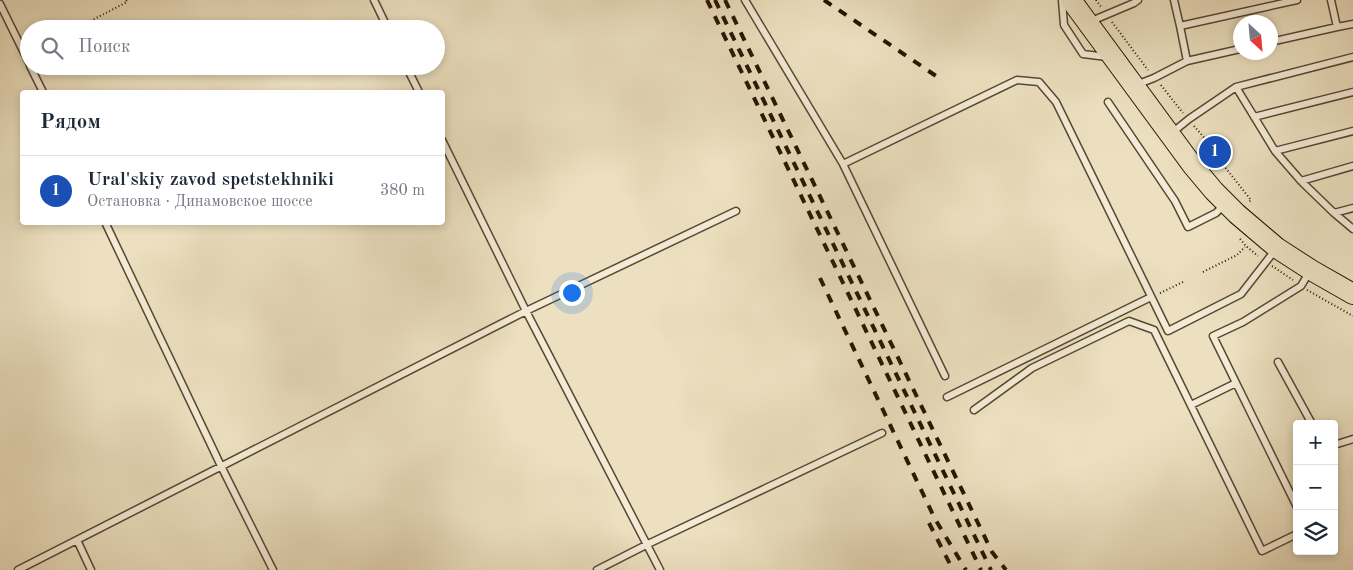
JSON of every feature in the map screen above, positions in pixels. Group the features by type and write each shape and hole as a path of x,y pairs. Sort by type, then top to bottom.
{"main road":[{"path":"1071,0 1170,135 1214,191 1232,208 1271,255 1306,278 1353,294"}],"lane":[{"path":"374,0 384,20"},
{"path":"745,0 843,164 945,376"},
{"path":"1062,0 1064,25 1083,54 1114,58"},
{"path":"1088,22 1138,0"},
{"path":"1174,0 1187,61"},
{"path":"1180,26 1297,0"},
{"path":"1331,0 1337,27"},
{"path":"0,4 20,45"},
{"path":"1278,40 1353,24"},
{"path":"1134,86 1187,61 1233,51"},
{"path":"1170,135 1188,119 1236,87 1353,57"},
{"path":"35,75 42,90"},
{"path":"410,75 418,90"},
{"path":"843,164 1017,80 1039,82 1056,102 1168,331 1241,294 1271,255"},
{"path":"1236,87 1274,151 1301,181 1353,229"},
{"path":"1254,117 1353,92"},
{"path":"1108,102 1175,201 1188,227 1216,213 1232,208"},
{"path":"1274,151 1353,131"},
{"path":"445,146 526,311 660,570"},
{"path":"1301,181 1353,166"},
{"path":"1334,213 1353,208"},
{"path":"18,570 526,311 736,211"},
{"path":"106,225 273,570"},
{"path":"1293,499 1213,336 1243,322 1306,278"},
{"path":"947,396 1151,297"},
{"path":"974,410 1032,368 1129,321 1154,330 1262,551 1293,536"},
{"path":"1278,362 1310,420"},
{"path":"1191,405 1236,383"},
{"path":"597,570 882,433"},
{"path":"1338,444 1353,440"},
{"path":"77,540 91,570"}],"path":[{"path":"92,20 127,2 126,0"},
{"path":"1096,0 1154,78 1208,142 1251,200 1232,208"},
{"path":"1240,238 1246,246 1271,255 1306,278 1353,316"},
{"path":"1202,272 1237,255 1246,246"},
{"path":"1151,297 1183,282"}],"railway":[{"path":"707,0 981,570"},
{"path":"715,0 991,570"},
{"path":"725,0 992,552 1006,570"},
{"path":"824,0 939,78"},
{"path":"820,278 935,519 966,570"},
{"path":"929,523 953,570"}],"place":[{"name":"Ural'skiy zavod spetstekhniki","path":"1215,152"}]}
